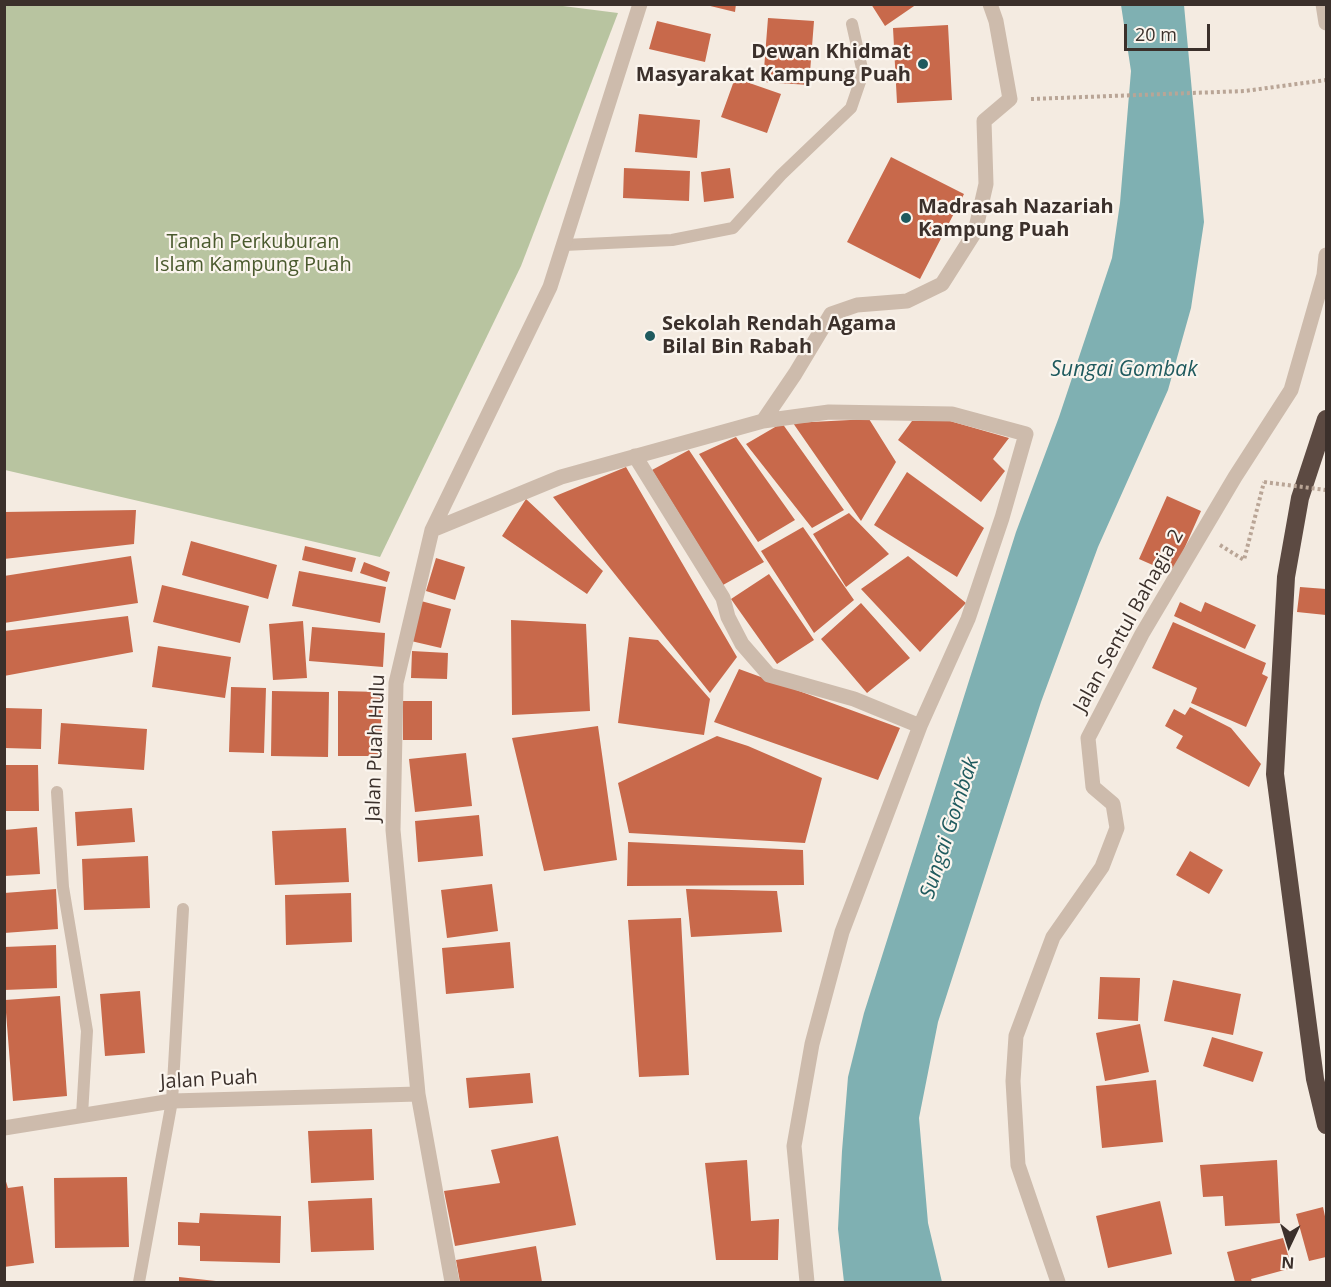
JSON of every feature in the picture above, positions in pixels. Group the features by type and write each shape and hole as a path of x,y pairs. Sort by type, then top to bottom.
{"highway":[{"path":"1326,419 1300,498 1286,577 1275,774 1315,1079 1326,1125"}],"street":[{"name":"Jalan Puah Hulu","path":"452,1282 418,1094 393,830 394,695 432,530 550,286 640,4"},
{"path":"763,421 831,314 857,305 907,301 942,284 975,232 986,184 984,121 1010,99 996,21 990,4"},
{"path":"1323,4 1326,23"},
{"name":"Jalan Sentul Bahagia 2","path":"1058,1282 1018,1165 1012,1081 1016,1036 1053,937 1102,867 1118,828 1113,804 1094,787 1088,738 1142,634 1291,390 1324,275 1326,255"},
{"path":"432,530 561,477 763,421 829,412 952,414 1026,434 1002,518 968,619 920,726 842,932 812,1044 794,1146 807,1282"},
{"path":"635,456 723,597 728,617 742,644 769,675 854,699 920,726"},
{"name":"Jalan Puah","path":"4,1128 172,1101 418,1094"}],"lane":[{"path":"564,245 672,240 733,228 781,175 851,108 863,73 852,24"},
{"path":"57,792 63,887 87,1031 82,1115"},
{"path":"139,1282 172,1101 183,909"}],"path":[{"path":"1039,99 1245,91 1326,80"},
{"path":"1202,533 1244,560 1264,482 1326,490"}],"green space":[{"name":"Tanah Perkuburan Islam Kampung Puah","path":"5,5 555,5 618,13 521,266 380,557 5,470"}],"water":[{"name":"Sungai Gombak","path":"1121,5 1184,5 1204,222 1191,308 1168,390 1098,547 1041,702 938,1022 919,1118 928,1223 942,1282 844,1282 838,1229 842,1151 848,1077 864,1013 1016,532 1059,417 1112,258 1120,203 1131,71"}],"building":[{"path":"702,4 736,4 735,12"},
{"path":"871,4 917,4 885,26"},
{"path":"768,18 814,21 809,85 763,82"},
{"path":"657,21 711,34 705,62 649,49"},
{"name":"Dewan Khidmat Masyarakat Kampung Puah","path":"948,25 952,100 897,103 893,28"},
{"path":"735,78 781,94 767,133 721,117"},
{"path":"639,114 700,120 697,158 635,152"},
{"name":"Madrasah Nazariah Kampung Puah","path":"891,157 964,194 920,279 847,242"},
{"path":"624,168 690,171 689,201 623,198"},
{"path":"730,168 734,198 704,202 701,172"},
{"path":"869,419 896,462 861,521 793,423"},
{"path":"912,421 950,421 1009,438 993,459 1005,471 981,502 898,440"},
{"path":"782,423 844,510 812,528 746,444"},
{"path":"736,437 795,520 758,542 699,454"},
{"path":"689,450 764,562 723,585 652,470"},
{"path":"626,467 737,657 710,693 553,497"},
{"path":"907,472 984,528 957,577 874,525"},
{"path":"1167,496 1201,511 1173,574 1139,559"},
{"path":"526,499 603,571 587,594 502,536"},
{"path":"136,510 134,544 4,559 4,512"},
{"path":"849,513 889,554 846,587 813,534"},
{"path":"803,527 854,600 814,633 761,551"},
{"path":"191,541 277,565 268,599 182,575"},
{"path":"305,546 356,558 352,572 302,560"},
{"path":"131,556 138,603 4,623 4,576"},
{"path":"908,556 966,603 920,652 861,589"},
{"path":"436,558 465,567 455,600 426,591"},
{"path":"364,562 390,572 387,582 360,573"},
{"path":"299,571 386,587 380,623 292,606"},
{"path":"769,574 814,640 777,664 731,599"},
{"path":"162,585 249,606 240,643 153,622"},
{"path":"1300,587 1326,589 1326,615 1297,612"},
{"path":"421,601 451,609 441,648 411,641"},
{"path":"1180,602 1201,612 1205,602 1256,625 1245,649 1174,616"},
{"path":"861,603 910,658 867,693 821,639"},
{"path":"128,616 133,652 4,676 4,631"},
{"path":"511,620 586,624 590,711 512,715"},
{"path":"303,621 307,678 273,680 269,624"},
{"path":"1173,622 1266,663 1262,674 1268,677 1246,727 1191,703 1197,688 1152,668"},
{"path":"312,627 385,633 383,667 309,661"},
{"path":"629,637 658,640 710,699 704,735 618,723"},
{"path":"158,646 231,657 225,698 152,687"},
{"path":"412,651 448,653 447,679 411,678"},
{"path":"739,669 900,728 878,780 714,722"},
{"path":"231,687 266,688 264,753 229,752"},
{"path":"272,691 329,692 328,757 271,756"},
{"path":"338,691 381,692 381,756 338,756"},
{"path":"403,701 432,701 432,740 403,740"},
{"path":"1190,707 1231,728 1261,764 1249,787 1176,748 1183,736 1165,726 1174,709 1185,715"},
{"path":"5,708 42,709 41,749 5,748"},
{"path":"61,723 147,729 144,770 58,764"},
{"path":"598,726 617,860 544,871 512,738"},
{"path":"717,736 748,746 822,778 805,843 629,833 618,783"},
{"path":"466,753 472,806 415,812 409,759"},
{"path":"4,765 38,765 39,811 4,811"},
{"path":"132,808 135,842 77,846 75,812"},
{"path":"479,815 483,856 418,862 415,821"},
{"path":"37,827 40,874 4,876 4,830"},
{"path":"346,828 349,882 275,885 272,831"},
{"path":"628,842 803,850 804,885 627,886"},
{"path":"1190,851 1223,870 1209,894 1176,875"},
{"path":"148,856 150,908 84,910 82,859"},
{"path":"492,884 498,931 447,938 441,890"},
{"path":"56,889 58,929 4,933 4,893"},
{"path":"686,889 777,891 782,932 691,937"},
{"path":"351,893 352,942 286,945 285,895"},
{"path":"681,918 689,1075 639,1077 628,920"},
{"path":"510,942 514,988 446,994 442,948"},
{"path":"56,945 57,988 4,990 4,947"},
{"path":"1100,977 1140,978 1138,1021 1098,1019"},
{"path":"1173,980 1241,994 1233,1035 1164,1021"},
{"path":"140,991 145,1053 105,1056 100,994"},
{"path":"60,996 67,1096 13,1101 5,1000"},
{"path":"1140,1024 1149,1072 1105,1081 1096,1033"},
{"path":"1212,1037 1263,1052 1253,1082 1203,1066"},
{"path":"530,1073 533,1103 469,1108 466,1078"},
{"path":"1156,1080 1163,1142 1102,1148 1096,1086"},
{"path":"372,1129 374,1180 311,1183 308,1131"},
{"path":"558,1136 576,1225 455,1246 444,1191 500,1183 491,1150"},
{"path":"747,1160 751,1221 779,1219 778,1260 716,1260 705,1163"},
{"path":"1277,1160 1280,1223 1225,1226 1223,1196 1203,1197 1200,1165"},
{"path":"4,1175 8,1188 23,1186 34,1263 4,1267"},
{"path":"127,1177 129,1247 55,1248 54,1178"},
{"path":"372,1198 374,1250 311,1252 308,1201"},
{"path":"1160,1201 1172,1254 1108,1268 1096,1216"},
{"path":"1323,1207 1326,1221 1326,1257 1309,1261 1296,1214"},
{"path":"200,1213 281,1216 280,1263 200,1261 200,1246 178,1245 178,1222 199,1223"},
{"path":"1283,1238 1292,1268 1251,1279 1252,1282 1235,1282 1227,1252"},
{"path":"536,1246 542,1282 460,1282 456,1260"},
{"path":"179,1277 216,1281 216,1282 179,1282"}],"place":[{"name":"Dewan Khidmat Masyarakat Kampung Puah","path":"923,64"},
{"name":"Madrasah Nazariah Kampung Puah","path":"906,218"},
{"name":"Sekolah Rendah Agama Bilal Bin Rabah","path":"650,336"}]}
